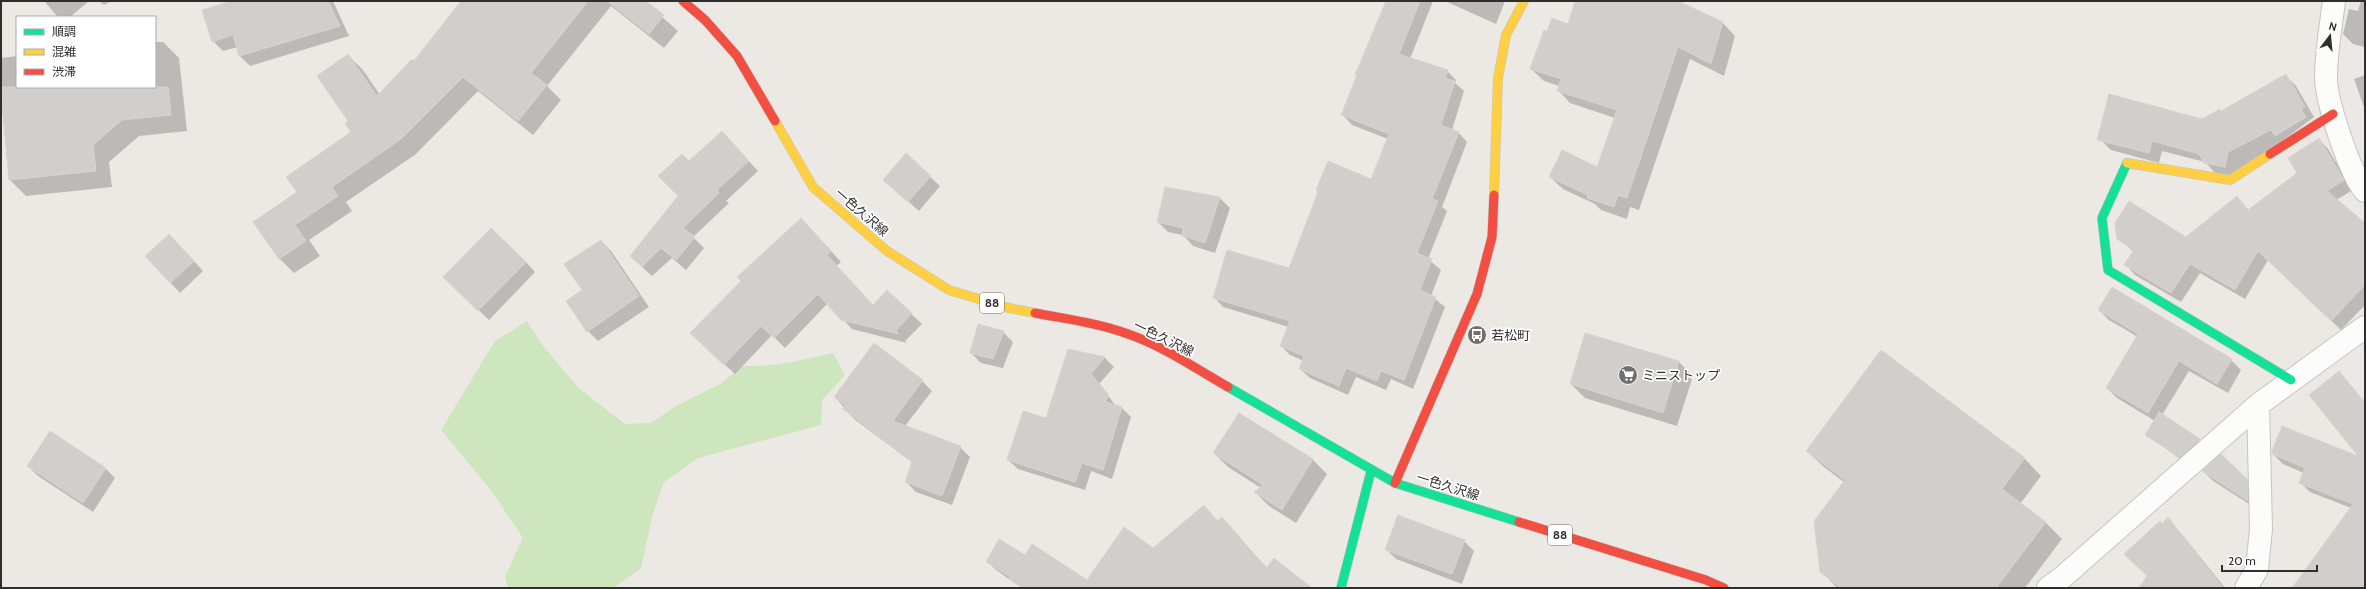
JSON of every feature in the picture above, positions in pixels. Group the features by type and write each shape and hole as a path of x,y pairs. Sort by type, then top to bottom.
{"main road":[{"name":"一色久沢線","path":"683,1 705,20 737,56 813,187 887,251 949,290 1009,308 1097,325 1128,334 1161,348 1371,471 1395,483 1706,580 1724,588"},
{"path":"1395,483 1477,294 1492,237 1498,78 1506,35 1524,1"},
{"path":"2291,380 2108,270 2102,218 2125,163 2230,180 2333,114"},
{"path":"1341,588 1371,471"}],"street":[{"path":"2334,1 2326,78 2333,114 2357,182 2365,191"},
{"path":"2048,588 2258,405 2365,327"},
{"path":"2246,588 2256,569 2261,529 2258,405"}],"green space":[{"path":"527,321 543,346 580,389 625,424 651,423 676,406 720,384 743,366 777,364 833,353 845,375 822,400 821,425 698,458 664,482 653,513 641,568 613,588 508,588 505,576 523,538 490,489 441,430 495,341"}],"building":[{"path":"232,1 328,1 340,26 239,56 233,35 212,42 202,10"},
{"path":"461,1 588,1 531,73 547,85 518,121 463,77 401,139 332,187 338,196 295,225 306,241 279,259 253,222 297,192 286,177 351,132 345,123 348,121 317,76 348,54 377,96 412,59 414,61"},
{"path":"607,1 646,1 664,15 649,34"},
{"path":"1386,1 1420,1 1399,54 1448,70 1445,78 1455,81 1441,125 1459,132 1432,199 1438,201 1417,253 1432,259 1420,290 1436,297 1404,380 1381,371 1377,381 1346,368 1339,386 1299,369 1304,356 1280,346 1290,321 1213,298 1227,250 1289,268 1318,192 1316,190 1328,161 1371,179 1389,134 1341,115 1357,75 1355,75"},
{"path":"1575,1 1678,1 1723,22 1711,64 1678,47 1627,198 1618,195 1614,207 1587,198 1588,195 1549,177 1562,150 1597,167 1617,110 1557,91 1561,79 1530,69 1544,30 1547,32 1552,18 1568,24"},
{"path":"2286,74 2305,107 2301,109 2306,117 2275,136 2271,130 2228,152 2225,167 2204,163 2199,154 2152,141 2149,153 2097,140 2109,94 2202,119 2220,109 2221,111"},
{"path":"1,87 168,87 171,115 122,120 93,145 96,171 9,180"},
{"path":"722,131 749,161 717,190 719,193 683,228 695,237 676,260 661,248 642,267 630,256 678,196 658,176 682,154 689,161"},
{"path":"2319,138 2344,180 2327,191 2365,223 2365,285 2331,321 2258,251 2235,290 2190,264 2171,293 2124,265 2134,250 2117,239 2115,223 2129,201 2186,237 2237,196 2248,210 2297,173 2288,158"},
{"path":"906,153 931,176 908,202 883,180"},
{"path":"1165,187 1220,197 1205,243 1182,236 1183,228 1157,222"},
{"path":"801,218 831,251 827,255 873,305 887,290 912,313 896,331 899,334 841,320 818,294 774,338 761,326 724,365 690,333 741,281 737,277"},
{"path":"491,228 526,262 478,311 443,277"},
{"path":"169,234 194,261 170,283 145,256"},
{"path":"601,240 639,296 587,332 566,301 582,290 564,264"},
{"path":"2112,287 2232,359 2217,384 2179,361 2148,413 2106,388 2138,334 2098,310"},
{"path":"978,324 1004,331 993,359 970,353"},
{"path":"1585,333 1679,361 1663,413 1570,384"},
{"path":"874,343 923,380 893,421 961,446 942,496 905,482 912,462 843,409 845,405 834,397"},
{"path":"1068,349 1105,357 1091,374 1108,394 1106,402 1122,407 1103,470 1082,463 1075,482 1007,460 1023,411 1046,418"},
{"path":"1881,350 2025,458 2002,489 2046,522 1996,588 1841,588 1820,572 1814,521 1845,480 1806,451"},
{"path":"2339,371 2365,403 2365,588 2292,588 2353,504 2299,483 2305,468 2272,454 2272,451 2282,426 2358,456 2309,395"},
{"path":"2159,412 2200,439 2180,457 2145,435"},
{"path":"1239,413 1313,459 1282,510 1254,492 1263,485 1213,453"},
{"path":"50,431 106,468 83,503 27,466"},
{"path":"2221,454 2247,479 2248,501 2202,471"},
{"path":"1204,505 1217,521 1222,517 1266,568 1274,558 1312,588 1023,588 1009,579 1010,577 986,562 999,539 1025,555 1032,544 1087,580 1124,527 1153,548"},
{"path":"1398,515 1465,540 1452,574 1385,550"},
{"path":"2168,517 2223,588 2139,588 2147,576 2124,554 2160,521 2162,524"}],"traffic: fast":[{"path":"2127,163 2102,218 2108,270 2291,380"},
{"path":"1228,387 1395,483 1519,522"},
{"path":"1341,588 1371,471"}],"traffic: slow":[{"path":"1494,195 1498,78 1506,35 1524,1"},
{"path":"775,121 813,187 887,251 949,290 1009,308 1035,313"},
{"path":"2127,163 2230,180 2270,154"}],"traffic: jam":[{"path":"683,1 705,20 737,56 775,121"},
{"path":"2270,154 2333,114"},
{"path":"1395,483 1477,294 1492,237 1494,195"},
{"path":"1035,313 1105,327 1141,339 1179,358 1228,387"},
{"path":"1519,522 1706,580 1724,588"}],"place":[{"name":"若松町","path":"1477,335"},
{"name":"ミニストップ","path":"1628,375"}]}
